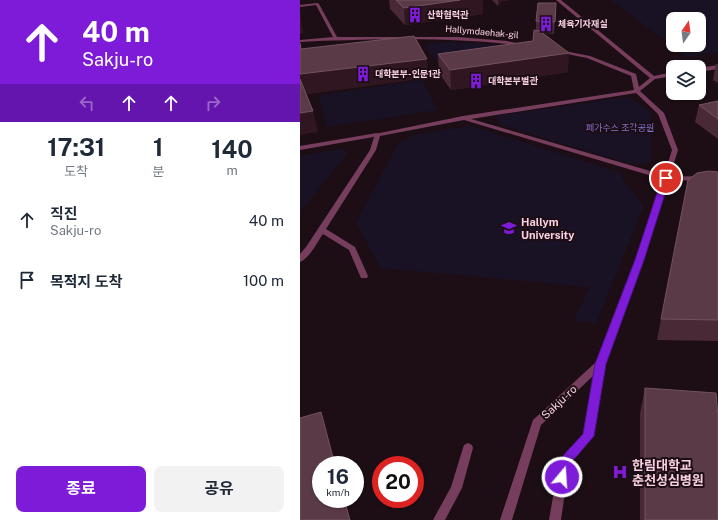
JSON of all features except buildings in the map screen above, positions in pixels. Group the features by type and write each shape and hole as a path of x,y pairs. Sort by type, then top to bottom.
{"street":[{"path":"558,0 653,78"},
{"path":"300,6 317,4 335,37"},
{"name":"Hallymdaehak-gil","path":"300,41 335,37 446,37 496,40 531,46"},
{"path":"552,49 588,57 634,75 637,91"},
{"path":"706,69 718,67"},
{"path":"300,148 463,118 637,91 653,78 666,75"},
{"name":"Sakju-ro","path":"506,520 537,423 600,364 640,260 675,150 661,113 637,91"},
{"path":"463,118 666,178 718,179"},
{"path":"300,258 373,150 376,134"},
{"path":"321,229 352,249 364,276"},
{"path":"555,520 564,462 588,436 600,364"},
{"path":"439,520 456,488 468,448"}],"green space":[{"path":"611,0 718,0 718,52 687,57 680,52 706,52 706,12 666,12 666,41"},
{"path":"448,42 523,48 439,65 424,45"},
{"path":"422,80 438,110 327,127 319,95"},
{"name":"페가수스 조각공원","path":"628,97 648,109 652,123 651,162 635,165 500,125 496,116"},
{"path":"471,126 622,173 622,179 644,206 596,323 573,321 590,287 381,268 356,223 399,142 417,134"},
{"path":"345,148 347,154 300,212 300,156"}],"place":[{"name":"산학협력관","path":"415,15"},
{"name":"체육기자재실","path":"546,24"},
{"name":"대학본부-인문1관","path":"363,74"},
{"name":"대학본부별관","path":"476,81"},
{"name":"Hallym University","path":"509,228"},
{"name":"한림대학교 춘천성심병원","path":"620,472"}],"route":[{"path":"562,477 564,462 588,436 600,364 640,260 666,178"}]}
